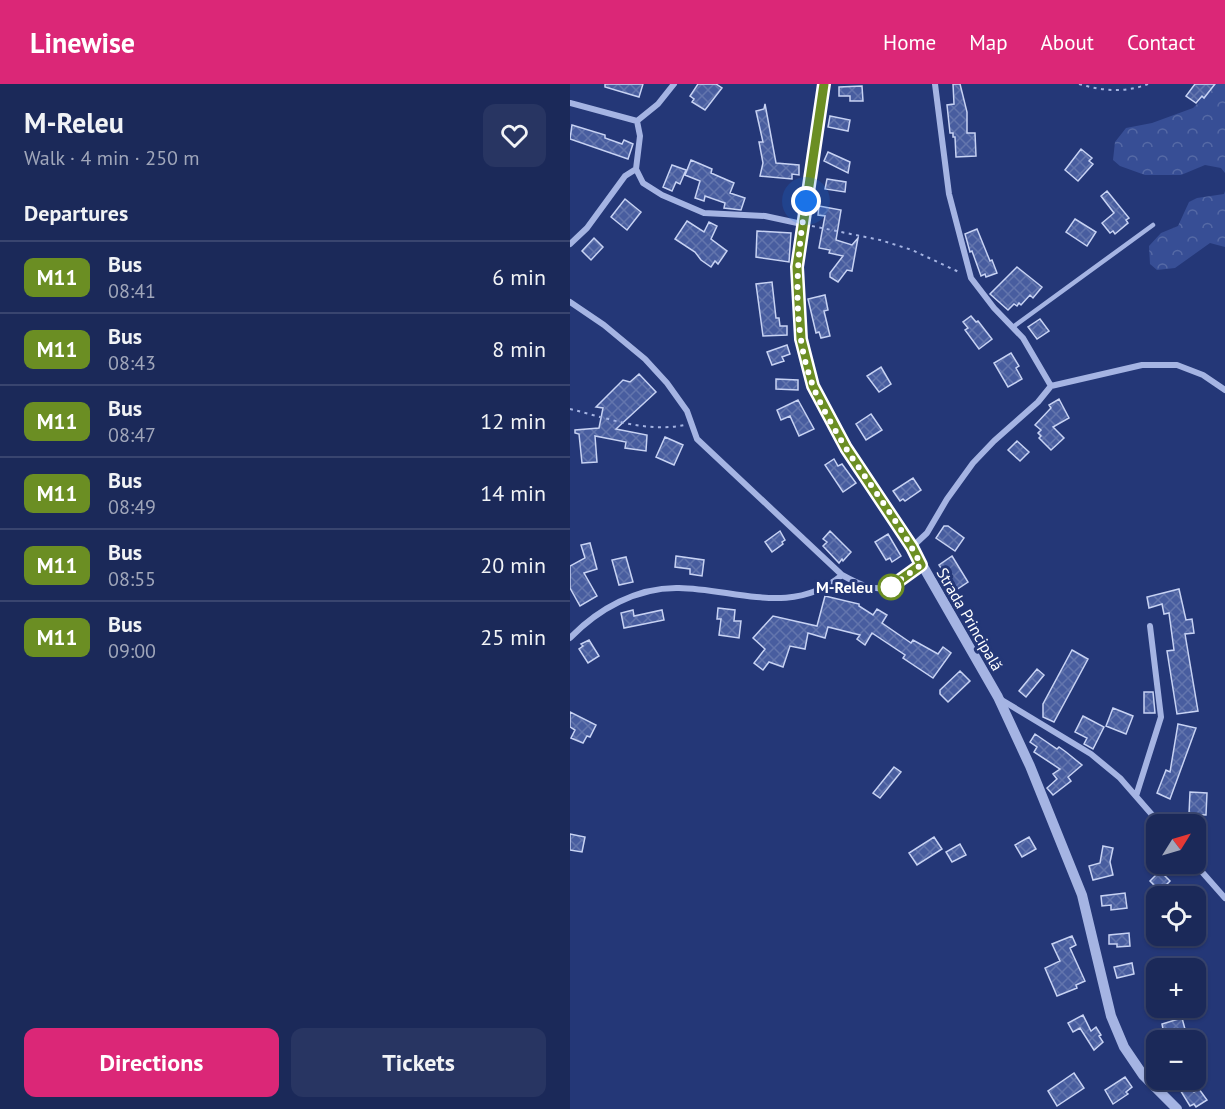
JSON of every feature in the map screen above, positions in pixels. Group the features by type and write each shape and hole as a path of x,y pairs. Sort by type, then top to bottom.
{"street":[{"path":"637,121 658,104 674,84"},
{"name":"Strada Principală","path":"824,84 797,267 801,339 813,386 846,448 912,547 998,697 1030,766 1082,895 1111,1016 1124,1047 1143,1075 1177,1109"},
{"path":"935,84 949,194 971,278 994,308 1023,338 1051,386"},
{"path":"570,103 637,121"},
{"path":"637,121 640,136 636,169 644,183 662,195 704,213 765,216 802,224"},
{"path":"570,244 587,228 625,176 636,169"},
{"path":"570,302 604,325 645,359 668,383 687,411 697,439 842,575 857,584 882,589 889,588 921,565"},
{"path":"912,547 927,533 947,499 973,463 1038,402 1051,386 1142,365 1177,365 1203,375 1225,390"},
{"path":"570,639 607,607 641,593 678,588 778,599 799,597 830,585 842,575"},
{"path":"1136,796 1161,717 1150,626"},
{"name":"Strada Principală","path":"998,697 1091,754 1120,778 1152,814"},
{"path":"1205,874 1225,898"}],"lane":[{"path":"1013,327 1153,225"}],"path":[{"path":"1079,84 1102,90 1136,89 1148,84"},
{"path":"802,224 880,240 912,250 971,278"},
{"path":"570,409 644,427 668,429 692,424"}],"green space":[{"path":"1204,84 1225,84 1225,173 1221,168 1205,165 1181,175 1145,175 1120,166 1113,160 1115,142 1126,128 1152,123 1193,108 1199,102"},
{"path":"1225,191 1225,247 1210,243 1175,268 1157,270 1150,264 1149,246 1161,233 1178,226 1189,202 1197,198 1224,194"}],"building":[{"path":"605,84 643,84 639,97 605,87"},
{"path":"698,84 716,84 722,88 705,110 692,102 694,99 690,96"},
{"path":"953,84 960,84 967,112 967,133 975,133 976,156 956,157 955,137 953,133 950,133 947,105 954,104"},
{"path":"1195,84 1215,84 1204,98 1202,96 1196,103 1186,96"},
{"path":"862,86 863,101 850,101 850,96 839,96 839,87"},
{"path":"765,104 776,163 799,165 799,175 792,174 792,179 760,176 763,163 759,142 763,142 756,111 764,109"},
{"path":"830,116 850,120 848,131 828,127"},
{"path":"572,125 605,135 605,138 622,144 624,140 633,144 628,159 570,139"},
{"path":"1081,149 1092,158 1089,161 1093,164 1078,181 1065,170"},
{"path":"828,152 850,162 848,173 824,161"},
{"path":"691,160 712,169 711,173 734,183 730,193 745,198 741,210 724,208 725,203 705,196 704,201 695,198 700,181 685,175"},
{"path":"672,165 686,170 680,184 676,182 672,191 663,187"},
{"path":"827,179 846,182 845,192 825,189"},
{"path":"1107,191 1129,218 1126,220 1128,223 1115,234 1113,231 1110,233 1102,223 1114,213 1101,196"},
{"path":"625,199 641,212 627,230 611,217"},
{"path":"819,206 841,210 836,240 852,245 858,238 852,271 847,270 838,282 830,277 830,273 843,256 819,248 825,216 818,215"},
{"path":"1075,219 1096,232 1087,246 1066,232"},
{"path":"687,221 704,232 709,222 717,226 711,239 727,251 718,264 715,261 711,267 695,252 675,239"},
{"path":"977,229 997,273 986,277 985,274 981,276 965,234"},
{"path":"757,231 791,233 789,262 756,257"},
{"path":"594,238 603,247 591,260 582,251"},
{"path":"1017,267 1042,287 1033,298 1030,295 1021,305 1014,304 1008,310 990,294"},
{"path":"772,282 776,318 779,318 780,326 787,326 787,335 763,336 756,284"},
{"path":"825,295 828,310 824,311 830,336 821,338 819,332 816,333 808,299"},
{"path":"971,316 992,339 979,349 965,330 968,328 963,322"},
{"path":"1040,319 1049,331 1037,339 1028,327"},
{"path":"787,345 790,354 782,357 784,361 772,365 767,352"},
{"path":"1011,353 1019,366 1016,368 1022,379 1008,387 994,363"},
{"path":"881,367 891,384 879,392 867,376"},
{"path":"639,374 656,392 616,429 647,435 646,451 625,448 626,442 595,436 597,462 582,463 579,434 575,433 575,430 599,428 603,408 596,407 623,380 630,382"},
{"path":"776,379 798,380 798,390 776,389"},
{"path":"1059,399 1069,418 1053,427 1064,438 1051,450 1039,438 1041,436 1038,433 1041,430 1035,425 1051,408 1049,405"},
{"path":"798,400 814,429 799,436 790,416 781,420 777,410"},
{"path":"871,414 882,430 866,440 856,424"},
{"path":"665,437 683,445 674,465 656,457"},
{"path":"1017,441 1029,452 1020,461 1008,450"},
{"path":"834,459 838,466 842,464 856,483 843,492 825,465"},
{"path":"913,478 921,490 905,501 903,499 900,501 893,491"},
{"path":"944,526 948,526 964,538 955,551 936,538"},
{"path":"780,531 785,540 772,552 765,542"},
{"path":"830,531 851,552 839,563 823,546 827,542 823,539"},
{"path":"888,534 901,556 892,562 890,558 886,560 875,542"},
{"path":"590,543 597,569 584,573 597,596 580,606 570,588 570,566 585,558 581,545"},
{"path":"676,556 704,560 702,576 690,574 690,569 675,567"},
{"path":"952,556 968,582 950,594 945,586 950,582 939,565"},
{"path":"626,557 633,582 619,585 612,560"},
{"path":"1179,589 1186,620 1192,619 1194,633 1185,634 1198,711 1177,714 1167,651 1174,650 1169,613 1164,614 1162,604 1149,608 1147,597"},
{"path":"825,596 859,604 873,615 877,609 887,615 882,623 911,643 913,640 938,654 943,647 951,653 933,678 903,658 905,655 872,633 865,645 857,639 860,635 828,627 825,638 808,633 805,649 790,646 783,667 769,662 763,670 754,663 765,649 753,638 773,616 817,626"},
{"path":"718,608 735,610 734,621 741,621 739,638 719,635 721,619 717,619"},
{"path":"633,610 634,616 662,610 664,620 624,628 621,613"},
{"path":"589,640 599,656 588,663 579,649 583,646 581,644"},
{"path":"1072,650 1088,659 1054,722 1043,717 1043,704"},
{"path":"1037,669 1044,675 1026,697 1019,691"},
{"path":"960,671 970,681 948,702 940,694 940,690"},
{"path":"1144,692 1153,692 1155,713 1144,713"},
{"path":"1113,708 1133,716 1126,734 1106,726"},
{"path":"570,712 596,725 590,737 587,736 583,743 571,738 575,730 570,727"},
{"path":"1083,716 1104,727 1093,749 1084,744 1087,738 1075,732"},
{"path":"1178,724 1196,728 1170,799 1157,793 1166,770 1170,772"},
{"path":"1035,734 1057,749 1059,747 1082,765 1068,777 1071,781 1053,795 1047,788 1057,779 1053,774 1060,769 1034,752 1037,747 1030,742"},
{"path":"894,767 901,772 880,798 873,793"},
{"path":"1190,792 1207,793 1206,815 1189,814"},
{"path":"570,834 585,837 582,852 570,850"},
{"path":"934,837 942,849 917,865 909,853"},
{"path":"1029,837 1036,849 1022,857 1015,845"},
{"path":"960,844 966,855 952,862 946,852"},
{"path":"1103,846 1113,848 1110,862 1113,875 1093,880 1089,866 1100,863"},
{"path":"1157,874 1163,874 1170,881 1165,886 1155,886 1150,881"},
{"path":"1125,893 1127,908 1111,910 1111,905 1102,906 1101,896"},
{"path":"1129,933 1130,946 1117,947 1117,944 1109,944 1109,935"},
{"path":"1072,936 1076,945 1070,948 1085,981 1076,985 1077,988 1057,996 1045,968 1060,961 1052,944"},
{"path":"1132,963 1134,974 1117,978 1114,967"},
{"path":"1083,1015 1091,1031 1096,1027 1101,1035 1099,1036 1103,1042 1094,1050 1080,1028 1073,1032 1068,1023"},
{"path":"1182,1018 1185,1030 1163,1030 1162,1024"},
{"path":"1074,1073 1084,1088 1057,1106 1048,1091"},
{"path":"1125,1077 1132,1087 1126,1092 1128,1094 1113,1104 1105,1090"},
{"path":"1180,1090 1193,1090 1194,1092 1200,1090 1207,1100 1196,1107 1194,1104 1190,1106"}],"bus line":[{"name":"M11","path":"824,84 797,267 801,339 813,386 846,448 912,547 921,565 889,588"}],"place":[{"name":"M-Releu","path":"891,587"}],"route":[{"path":"806,201 797,267 801,339 813,386 846,448 912,547 921,565 889,588 891,587"}]}
